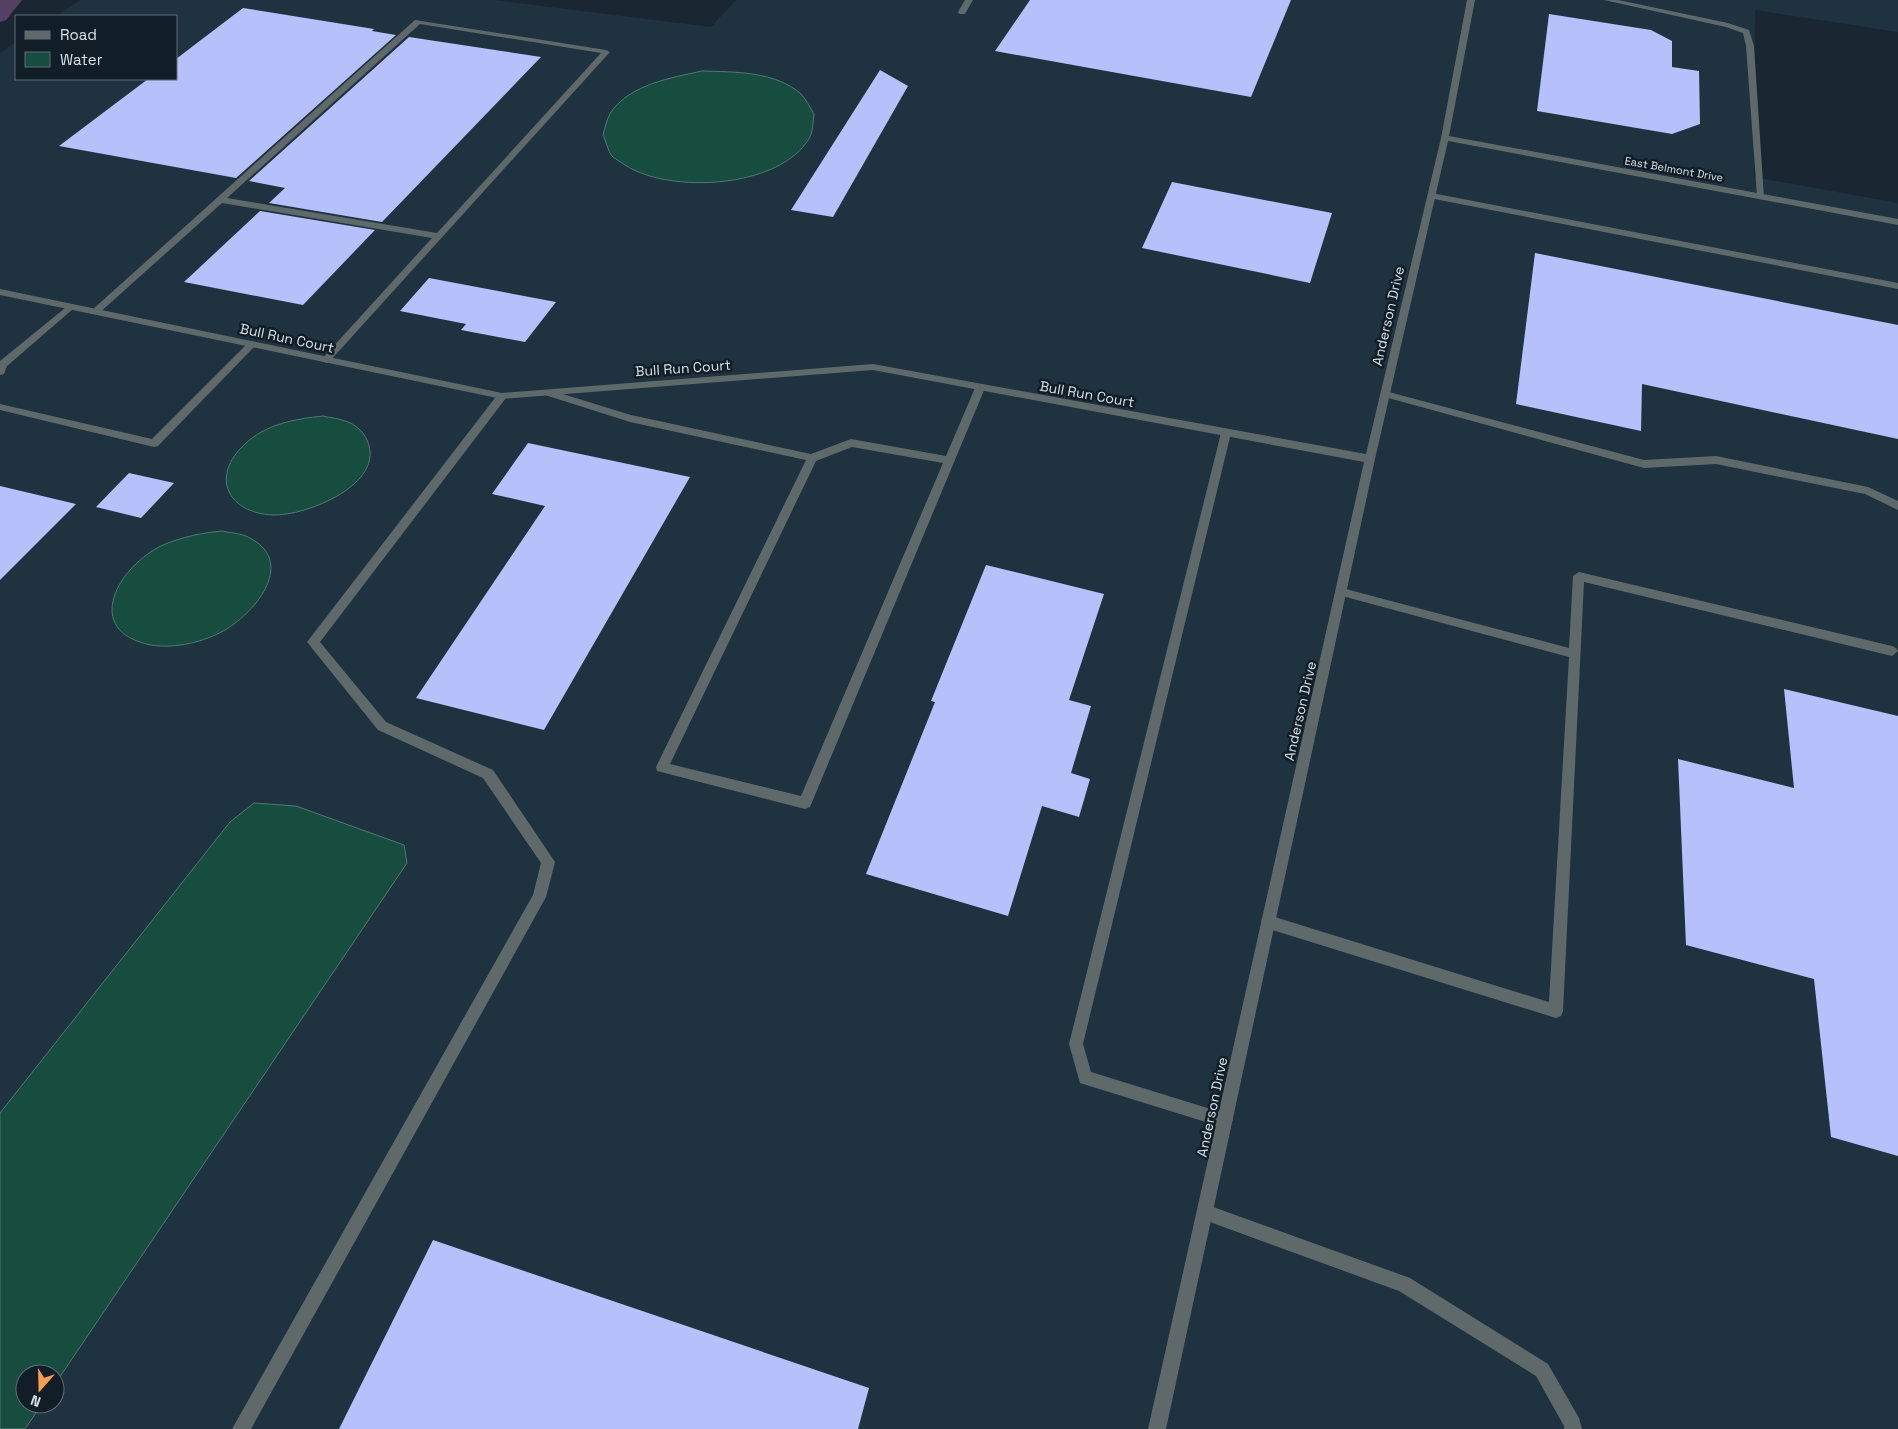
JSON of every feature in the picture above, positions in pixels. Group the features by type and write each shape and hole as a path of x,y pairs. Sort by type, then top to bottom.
{"street":[{"path":"962,12 969,0"},
{"name":"Anderson Drive","path":"1157,1429 1370,460 1446,138 1471,0"},
{"path":"1608,0 1728,25 1746,32 1750,46 1761,196"},
{"path":"95,312 418,22 606,52 326,360"},
{"name":"East Belmont Drive","path":"1446,138 1898,222"},
{"path":"1432,196 1898,286"},
{"path":"220,200 439,236"},
{"name":"Bull Run Court","path":"0,292 502,396 873,367 1370,460"},
{"path":"0,372 2,365 70,307"},
{"path":"0,407 154,443 252,344"},
{"path":"812,458 662,767 805,803 980,388"},
{"path":"549,393 630,418 812,458 851,444 950,460"},
{"path":"1385,394 1644,464 1716,460 1868,491 1898,506"},
{"path":"241,1429 539,897 548,862 488,774 382,726 313,642 502,396"},
{"path":"1225,1120 1085,1078 1076,1044 1226,433"},
{"path":"1268,922 1556,1011 1579,576 1892,650"},
{"path":"1342,592 1575,654"},
{"path":"1205,1212 1404,1284 1542,1370 1573,1424 1573,1429"}],"shaded area":[{"path":"0,0 22,0 6,20 0,22"},
{"path":"81,0 493,0 711,27 736,0 1898,0 1898,32 1755,10 1754,177 1898,203 1898,1429 0,1429 0,53 15,43 15,80 178,80 178,15 58,15"}],"water":[{"path":"702,71 754,74 791,86 803,96 814,114 810,137 796,154 775,167 750,176 723,181 695,183 668,180 644,174 612,156 603,135 610,114 619,102 652,84"},
{"path":"323,416 340,419 352,424 361,431 367,440 370,456 365,470 355,483 323,503 287,514 257,513 244,508 235,500 229,491 226,480 228,468 234,456 245,444 253,437 272,427 292,421"},
{"path":"222,531 248,537 262,547 270,559 271,572 267,585 259,599 237,622 217,634 199,641 170,646 151,645 130,638 117,626 112,613 114,598 121,582 132,568 147,555 163,545 192,536"},
{"path":"254,803 296,806 404,845 407,863 65,1369 65,1364 15,1364 15,1414 35,1414 25,1429 0,1429 0,1113 230,822"}],"building":[{"path":"1030,0 1291,0 1251,97 995,51"},
{"path":"243,8 374,29 372,31 396,35 236,178 59,146 147,80 178,80 178,57"},
{"path":"1549,14 1651,30 1672,41 1672,67 1699,71 1700,124 1672,134 1537,111"},
{"path":"409,37 541,57 382,222 269,203 285,188 249,181"},
{"path":"880,70 908,86 833,217 791,210"},
{"path":"1172,182 1332,213 1310,283 1142,248"},
{"path":"260,211 375,230 303,305 184,282"},
{"path":"1535,253 1898,325 1898,439 1642,384 1641,431 1516,404"},
{"path":"429,278 556,302 525,342 461,330 466,324 400,311"},
{"path":"528,443 690,477 544,730 416,698 545,506 492,494"},
{"path":"129,473 174,483 141,518 96,507"},
{"path":"0,486 76,504 0,580"},
{"path":"986,565 1104,594 1069,700 1091,706 1071,773 1090,779 1079,817 1042,806 1008,916 866,874 935,702 931,701"},
{"path":"1784,689 1898,716 1898,1156 1831,1137 1814,979 1686,945 1678,759 1794,788"},
{"path":"433,1240 869,1388 858,1429 339,1429"}]}
